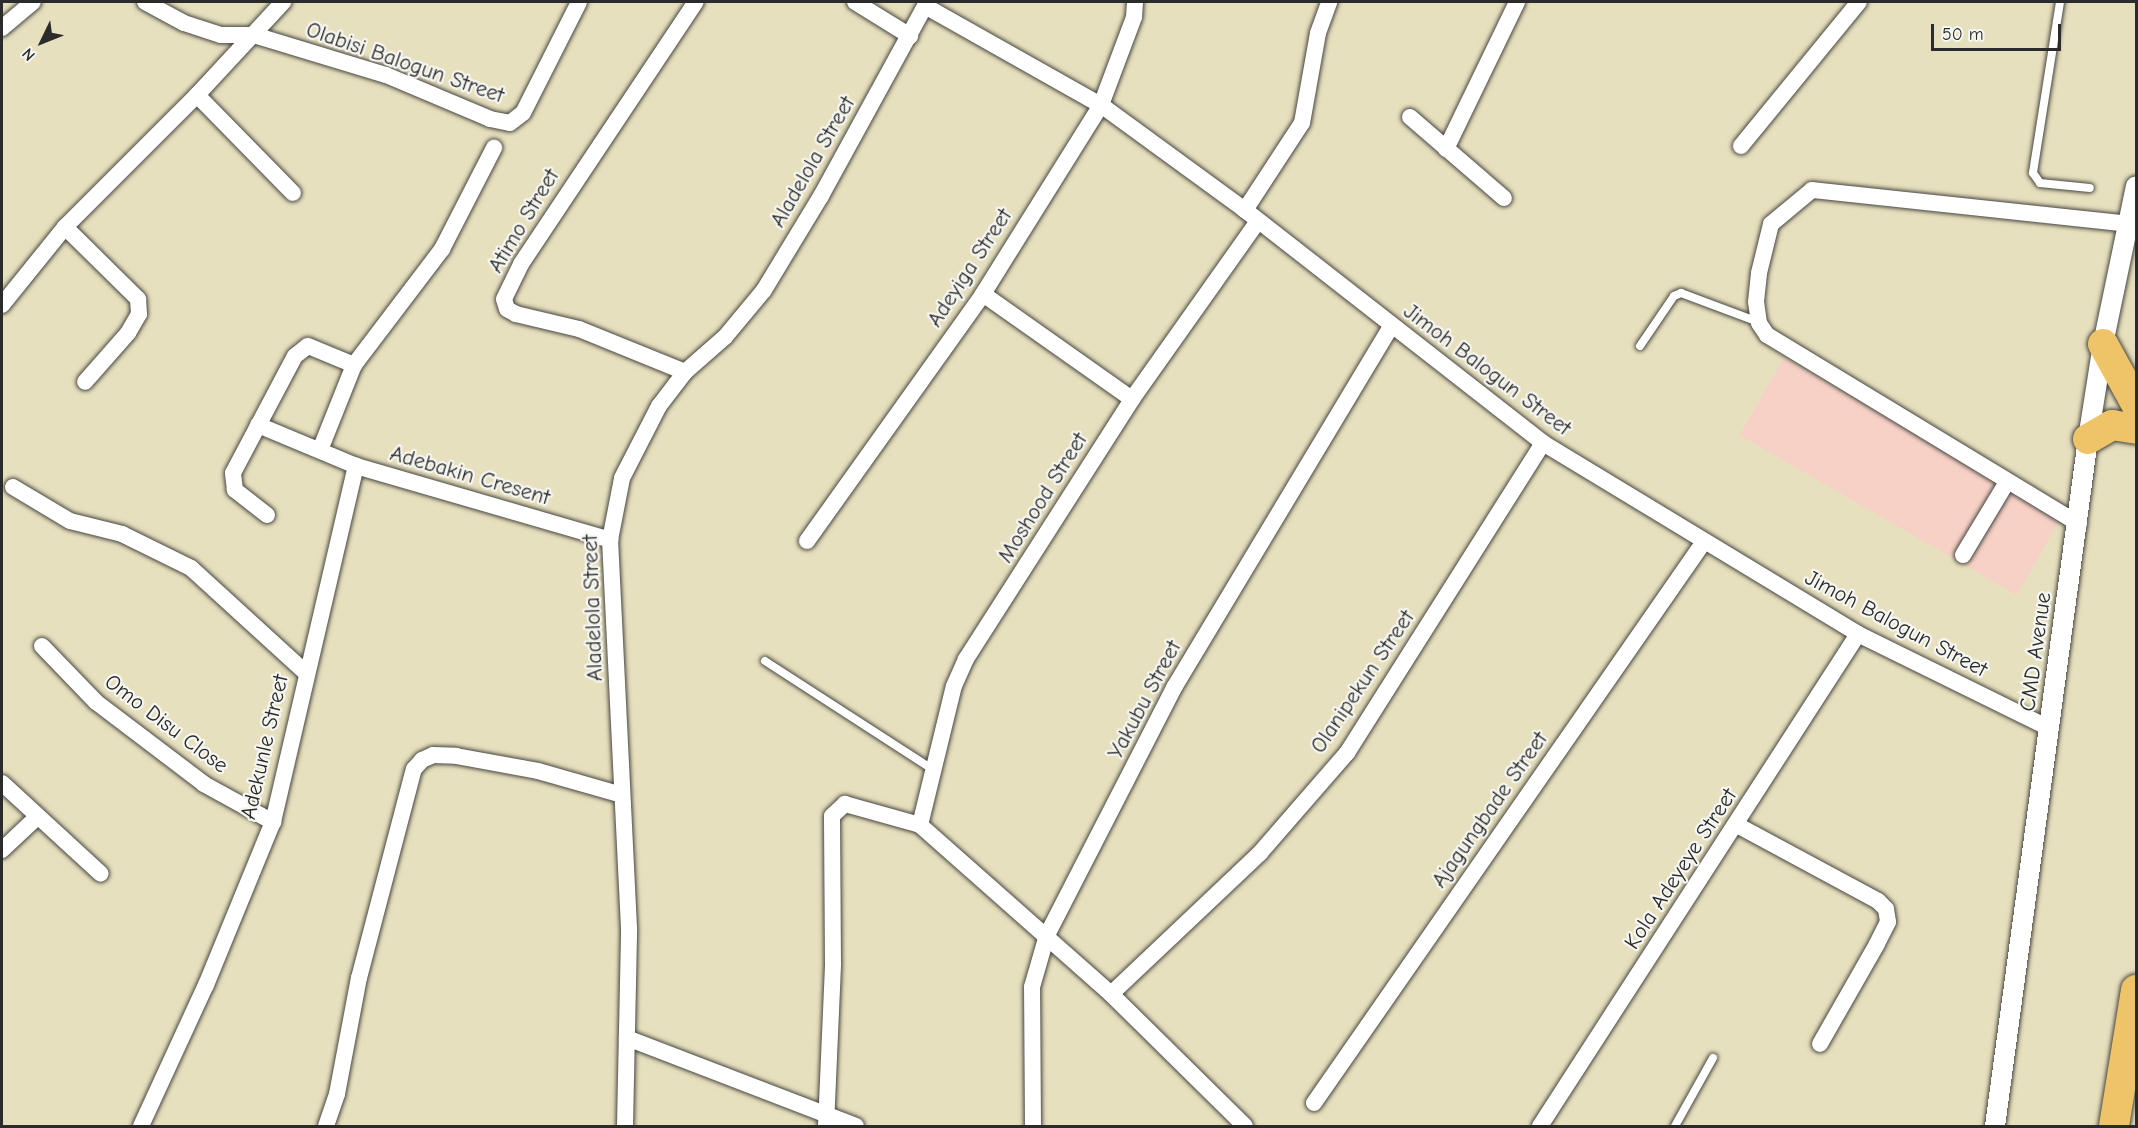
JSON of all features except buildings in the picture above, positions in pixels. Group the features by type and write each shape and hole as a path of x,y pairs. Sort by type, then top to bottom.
{"highway":[{"path":"2103,344 2128,382 2136,404"},
{"path":"2088,439 2112,425 2136,429"},
{"path":"2114,1126 2136,990"}],"street":[{"path":"2,28 33,2"},
{"path":"145,2 184,23 221,35 254,34"},
{"path":"2,305 65,227 197,95 283,2"},
{"name":"Olabisi Balogun Street","path":"254,34 386,75 490,119 510,123 523,113 579,2"},
{"name":"Atimo Street","path":"685,372 579,329 516,314 507,309 504,299 520,264 696,2"},
{"path":"855,2 910,36"},
{"name":"Adeyiga Street","path":"807,541 983,294 1101,105 1134,17 1135,2"},
{"name":"Moshood Street","path":"920,825 954,686 966,659 1252,215 1302,123 1318,33 1329,2"},
{"path":"1446,148 1517,2"},
{"path":"1741,146 1859,2"},
{"name":"Aladelola Street","path":"625,1126 629,928 610,540 622,478 659,406 685,372 724,337 764,290 910,36 926,4"},
{"name":"Jimoh Balogun Street","path":"926,4 1101,105 1252,215 1543,443 1703,543 1858,634 2049,728"},
{"path":"197,95 293,193"},
{"path":"1410,117 1504,198"},
{"path":"320,450 354,365 442,249 494,148"},
{"name":"CMD Avenue","path":"1995,1126 2079,524 2088,439 2103,344 2136,186"},
{"path":"2079,524 1776,342 1759,322 1758,283 1771,224 1812,190 2129,224"},
{"path":"65,227 138,299 140,314 128,333 85,382"},
{"path":"983,294 1132,399"},
{"name":"Yakubu Street","path":"1033,1126 1032,987 1047,935 1175,686 1391,326"},
{"path":"267,515 231,483 258,425 301,349 316,348 354,365"},
{"name":"Adebakin Cresent","path":"258,425 356,466 610,540"},
{"name":"Olanipekun Street","path":"1111,994 1260,852 1347,753 1543,443"},
{"name":"Adekunle Street","path":"141,1126 206,985 273,822 356,466"},
{"path":"1963,555 2007,482"},
{"path":"13,487 70,521 122,534 191,568 306,673"},
{"name":"Ajagungbade Street","path":"1314,1103 1703,543"},
{"name":"Kola Adeyeye Street","path":"1540,1126 1737,825 1858,634"},
{"name":"Omo Disu Close","path":"42,646 96,702 204,784 273,822"},
{"path":"326,1126 337,1094 359,978 414,769 422,760 433,754 456,756 538,771 622,795"},
{"path":"2,783 101,874"},
{"path":"827,1121 833,963 832,816 845,804 920,825 1111,994 1245,1126"},
{"path":"2,849 37,817"},
{"path":"1737,825 1878,901 1886,909 1888,922 1820,1044"},
{"path":"627,1038 827,1121 856,1126"}],"lane":[{"path":"2060,2 2033,173 2040,183 2090,188"},
{"path":"1640,346 1674,296 1681,293 1759,322"},
{"path":"765,661 935,771"},
{"path":"1675,1126 1713,1058"}],"shaded area":[{"path":"1784,358 2061,518 2017,595 1740,435"}]}
